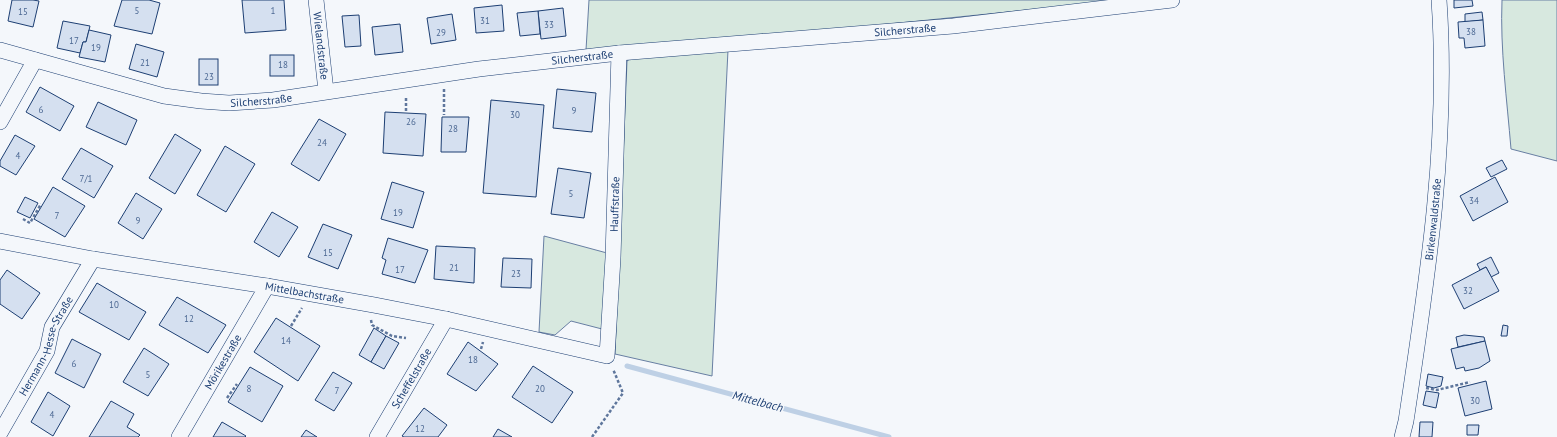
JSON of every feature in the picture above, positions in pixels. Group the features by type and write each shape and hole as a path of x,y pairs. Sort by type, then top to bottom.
{"street":[{"name":"Wielandstraße","path":"316,0 326,91"},
{"name":"Silcherstraße","path":"0,50 164,96 201,102 229,103 273,100 444,74 618,53 953,26 1172,0"},
{"name":"Birkenwaldstraße","path":"1402,437 1406,421 1426,292 1441,132 1442,49 1439,0"},
{"name":"Hauffstraße","path":"607,356 612,258 618,53"},
{"path":"0,122 35,60"},
{"name":"Mittelbachstraße","path":"0,241 93,259 267,286 369,304 446,319 607,356"},
{"name":"Hermann-Hesse-Straße","path":"0,433 47,351 52,328 93,259"},
{"name":"Mörikestraße","path":"179,437 267,286"},
{"name":"Scheffelstraße","path":"376,437 446,319"}],"path":[{"path":"444,74 444,115"},
{"path":"23,219 30,223 41,204"},
{"path":"369,304 372,325 392,336 406,338"},
{"path":"592,437 623,393 607,356"},
{"path":"1411,386 1437,390 1470,382"},
{"path":"227,398 237,384"}],"shaded area":[{"path":"589,0 1126,0 830,30 586,50"},
{"path":"1502,0 1557,0 1557,161 1511,149 1503,56"},
{"path":"728,50 712,376 615,354 627,61 637,54"},
{"path":"544,236 607,253 602,329 571,321 555,335 539,332"}],"building":[{"path":"12,0 39,1 33,27 8,21"},
{"path":"122,0 149,0 160,3 152,34 114,26"},
{"path":"242,0 284,0 286,30 245,33"},
{"path":"1454,0 1472,0 1473,6 1454,8"},
{"path":"502,5 504,31 476,33 474,8"},
{"path":"563,8 566,36 541,39 538,11"},
{"path":"538,11 540,34 520,36 517,13"},
{"path":"1482,12 1483,20 1465,22 1465,14"},
{"path":"452,14 456,40 431,44 427,18"},
{"path":"359,15 361,46 345,47 342,16"},
{"path":"1483,20 1485,46 1465,48 1464,38 1459,38 1458,22"},
{"path":"63,21 90,26 86,42 83,42 80,53 57,48"},
{"path":"400,24 403,52 375,55 372,27"},
{"path":"89,30 111,35 105,62 79,57 83,42 86,42"},
{"path":"136,44 164,52 157,77 129,69"},
{"path":"270,55 294,55 294,76 270,76"},
{"path":"199,59 218,59 218,85 199,85"},
{"path":"40,87 74,106 60,131 26,112"},
{"path":"557,89 596,93 592,132 553,128"},
{"path":"491,100 544,105 536,197 483,193"},
{"path":"98,102 137,120 126,145 86,127"},
{"path":"385,112 426,114 423,156 383,153"},
{"path":"442,117 469,117 466,152 441,152"},
{"path":"319,119 346,134 319,181 291,164"},
{"path":"175,134 201,150 175,194 149,178"},
{"path":"15,135 35,146 16,175 0,166 0,161"},
{"path":"225,146 255,164 226,212 197,195"},
{"path":"81,148 113,166 94,198 62,179"},
{"path":"1502,160 1507,169 1491,177 1486,168"},
{"path":"558,168 591,173 584,218 551,214"},
{"path":"1495,177 1508,202 1473,221 1460,196"},
{"path":"392,182 424,192 413,228 381,219"},
{"path":"53,187 85,206 65,237 34,219"},
{"path":"136,193 162,209 143,239 118,223"},
{"path":"25,197 38,203 30,218 17,212"},
{"path":"272,212 298,227 279,257 254,242"},
{"path":"323,224 352,235 338,269 308,257"},
{"path":"388,238 428,250 415,283 382,274 386,260 382,258"},
{"path":"436,246 475,248 474,283 434,279"},
{"path":"1491,257 1499,273 1491,277 1486,267 1480,270 1477,264"},
{"path":"503,258 532,259 531,288 501,287"},
{"path":"1486,267 1499,291 1464,309 1452,285"},
{"path":"7,270 40,293 22,319 0,304 0,280"},
{"path":"97,283 146,312 129,340 79,312"},
{"path":"177,297 226,325 208,353 159,325"},
{"path":"276,318 320,346 298,381 254,352"},
{"path":"1503,325 1508,326 1507,336 1501,336"},
{"path":"374,328 386,336 371,362 359,355"},
{"path":"1464,335 1484,337 1485,341 1458,347 1456,337"},
{"path":"386,336 399,343 384,369 371,362"},
{"path":"72,339 101,354 84,388 55,373"},
{"path":"1485,341 1490,361 1479,368 1465,371 1464,367 1456,369 1451,349"},
{"path":"468,342 498,364 476,391 447,374"},
{"path":"144,348 169,364 148,396 123,382"},
{"path":"533,366 573,392 552,423 512,397"},
{"path":"250,367 283,386 262,422 228,402"},
{"path":"333,372 352,383 334,411 315,400"},
{"path":"1428,374 1443,377 1441,386 1434,388 1426,386"},
{"path":"1486,381 1492,409 1465,416 1458,388"},
{"path":"1426,391 1439,393 1436,408 1423,405"},
{"path":"48,392 70,406 53,436 31,422"},
{"path":"111,401 134,414 127,427 140,435 138,437 89,437"},
{"path":"424,408 447,425 438,437 402,436"},
{"path":"222,422 246,436 213,437"},
{"path":"1420,422 1433,422 1432,437 1419,437"},
{"path":"1467,425 1479,425 1478,435 1467,435"},
{"path":"498,429 512,437 493,437"},
{"path":"306,430 317,437 301,437"}],"waterway":[{"name":"Mittelbach","path":"627,366 889,437"}]}
